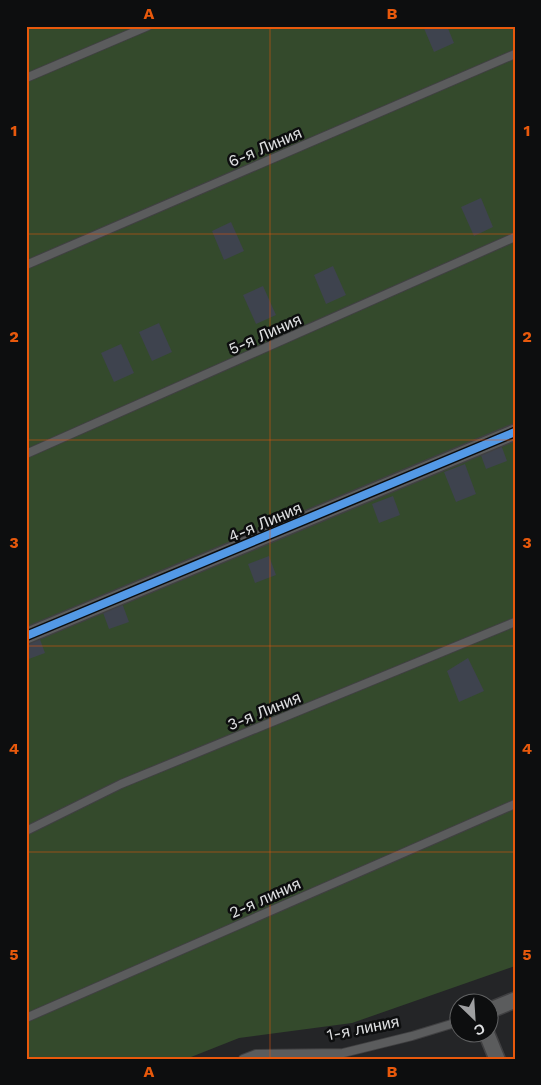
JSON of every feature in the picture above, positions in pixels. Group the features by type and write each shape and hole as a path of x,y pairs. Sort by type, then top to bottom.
{"street":[{"name":"4-я Линия","path":"26,636 515,432"},
{"path":"498,1007 515,1000"},
{"path":"490,1042 497,1059"}],"lane":[{"path":"26,78 148,26"},
{"name":"6-я Линия","path":"26,265 515,54"},
{"name":"5-я Линия","path":"26,454 515,237"},
{"name":"3-я Линия","path":"26,831 121,784 515,622"},
{"name":"2-я линия","path":"26,1018 515,804"},
{"name":"1-я линия","path":"243,1059 256,1054 343,1053 448,1025"}],"green space":[{"path":"26,26 515,26 515,966 352,1023 239,1038 186,1059 26,1059"}],"building":[{"path":"423,26 447,26 454,43 434,52"},
{"path":"481,198 493,227 474,236 461,207"},
{"path":"231,222 244,251 224,260 212,231"},
{"path":"333,266 346,295 326,304 314,275"},
{"path":"263,286 276,315 256,324 243,295"},
{"path":"159,323 172,352 152,361 139,332"},
{"path":"121,344 134,373 114,382 101,353"},
{"path":"500,442 507,461 486,469 479,450"},
{"path":"465,464 476,494 456,502 444,472"},
{"path":"393,496 400,515 379,523 372,504"},
{"path":"269,556 276,575 255,583 248,564"},
{"path":"122,603 129,622 109,629 102,610"},
{"path":"38,634 45,653 26,660 26,638"},
{"path":"468,658 484,691 459,702 447,671"}],"cycle path":[{"path":"26,636 515,432"}]}
